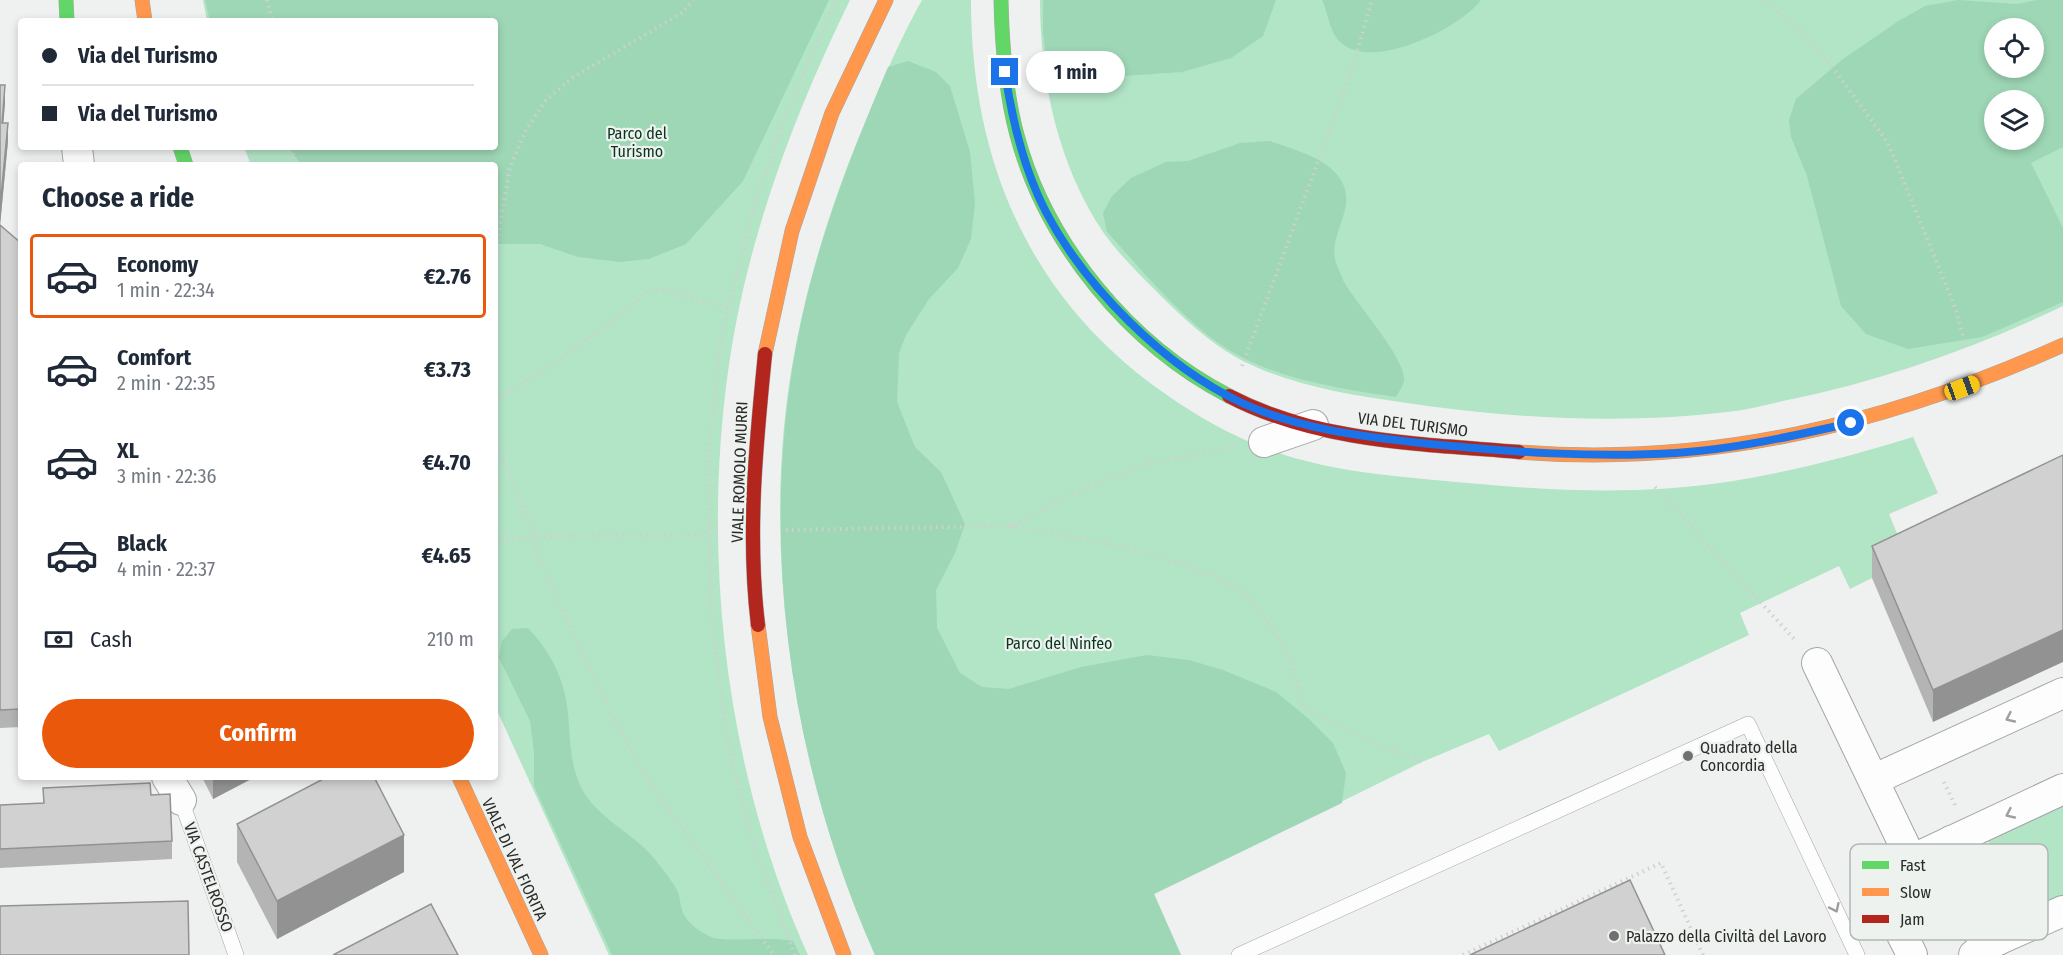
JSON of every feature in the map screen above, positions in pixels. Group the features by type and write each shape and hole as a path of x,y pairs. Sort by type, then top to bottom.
{"street":[{"path":"66,0 67,18"},
{"path":"142,0 145,18"},
{"name":"VIALE ROMOLO MURRI","path":"844,955 802,847 786,792 769,710 754,584 753,453 767,336 792,225 821,140 849,73 886,0"},
{"name":"VIA DEL TURISMO","path":"1001,0 1006,77 1014,123 1022,153 1047,213 1079,261 1139,330 1199,380 1245,404 1313,425 1403,441 1464,447 1626,455 1722,448 1811,432 1871,418 1976,383 2063,345"},
{"path":"1264,442 1313,425"},
{"path":"1817,663 1875,779 1896,844"},
{"path":"1875,779 2063,693"},
{"name":"VIALE DI VAL FIORITA","path":"460,780 541,955"},
{"path":"1945,844 2063,789"},
{"path":"2048,917 2063,910"},
{"path":"1906,940 1912,955"}],"lane":[{"path":"1239,955 1748,724 1857,955"},
{"name":"VIA CASTELROSSO","path":"174,789 236,955"}],"path":[{"path":"267,0 272,18"},
{"path":"498,236 510,167 526,130 546,100 582,72 682,13 693,0"},
{"path":"1240,370 1349,78 1372,0"},
{"path":"1764,0 1797,27 1830,64 1888,142 1955,307 1969,357"},
{"path":"498,398 561,361 603,330 653,287 728,308"},
{"path":"1010,526 1067,496 1143,465 1264,442"},
{"path":"498,446 535,536 536,552 613,719 657,794 774,955"},
{"path":"1626,455 1817,663"},
{"path":"782,530 1010,526 1071,536 1155,556 1210,577 1244,595 1290,660 1303,707 1382,746 1422,762"},
{"path":"711,528 711,614 734,772 753,846 795,955"},
{"path":"498,542 535,536 702,535 711,528 722,528"},
{"path":"1941,775 1955,806"},
{"path":"1463,955 1661,863 1703,955"}],"green space":[{"name":"Parco del Turismo","path":"203,0 850,0 814,78 782,157 756,239 736,323 724,401 719,482 719,563 725,644 737,725 755,804 778,881 808,955 609,955 498,713 498,162 250,162 245,150 498,150 498,18 206,18"},
{"path":"205,0 829,0 743,181 686,244 649,259 620,262 578,257 540,244 498,244 498,162 300,162 290,150 498,150 498,18 209,18"},
{"name":"Parco del Ninfeo","path":"922,0 971,0 974,60 982,117 997,171 1017,222 1044,270 1077,315 1117,356 1164,393 1203,418 1230,433 1273,451 1345,469 1394,476 1565,490 1662,489 1727,482 1821,463 1913,437 1938,493 1889,514 1908,560 1850,589 1839,566 1740,613 1749,635 1499,751 1489,734 1422,762 1154,894 1181,955 875,955 848,889 825,819 807,748 793,676 784,602 780,529 782,456 795,350 820,246 843,179 881,84"},
{"path":"1040,0 2063,0 2063,306 1961,350 1926,362 1855,384 1727,412 1604,419 1522,416 1440,408 1309,385 1256,367 1218,346 1164,299 1110,241 1087,206 1063,150 1048,91"},
{"path":"1043,0 1276,0 1263,36 1231,58 1182,72 1094,78 1048,72 1043,32"},
{"path":"1322,0 1481,0 1470,11 1437,33 1396,49 1376,52 1358,51 1339,41 1332,30"},
{"path":"1958,0 2017,4 2037,0 2063,0 2063,147 2031,163 2063,228 2063,302 1982,337 1908,349 1866,334 1841,306 1807,176 1791,137 1789,120 1796,99 1843,59 1925,6"},
{"path":"908,61 936,72 950,86 970,152 975,203 971,239 958,268 929,299 906,335 899,353 897,402 915,447 941,472 965,524 955,553 936,590 937,628 960,673 982,687 1009,689 1081,667 1147,655 1189,660 1223,670 1276,692 1309,719 1333,743 1346,773 1342,803 1154,894 1181,955 875,955 846,883 822,808 803,732 790,654 782,576 781,497 786,419 797,342 805,306 813,271 835,202 888,67"},
{"path":"1270,141 1321,161 1337,175 1343,184 1346,203 1334,249 1336,261 1349,290 1389,345 1403,371 1404,381 1396,397 1306,380 1283,374 1241,357 1221,345 1190,320 1161,292 1107,232 1103,213 1112,196 1131,178 1166,162 1188,161 1240,143"},
{"path":"528,628 544,647 556,667 564,689 572,759 580,785 596,808 638,842 657,862 678,892 682,910 687,919 702,933 718,939 793,941 800,955 612,955 534,786 534,752 530,721 499,658 502,641 512,629"},
{"path":"2063,803 2063,896 2048,903 2048,844 1989,844 1986,837"}],"building":[{"path":"0,85 5,85 2,123 8,123 0,207"},
{"path":"0,225 18,240 18,709 0,710"},
{"path":"2063,455 2063,630 1933,690 1872,546"},
{"path":"321,780 376,780 404,835 277,901 237,824"},
{"path":"150,783 151,795 170,794 172,841 0,849 0,805 44,803 43,788"},
{"path":"1630,880 1665,955 1470,955"},
{"path":"188,901 189,955 0,955 0,906"},
{"path":"431,904 458,955 333,955"}],"traffic: fast":[{"path":"66,0 67,18"},
{"path":"1001,0 1005,68 1013,118 1030,175 1048,215 1071,252 1126,320 1158,349 1193,375 1229,396"},
{"path":"181,150 185,162"}],"traffic: slow":[{"path":"142,0 145,18"},
{"path":"765,354 792,231 832,113 886,0"},
{"path":"1519,452 1591,455 1661,453 1730,446 1797,434 1864,418 1931,397 1997,373 2063,345"},
{"path":"758,625 770,717 800,837 844,955"},
{"path":"460,780 541,955"}],"traffic: jam":[{"path":"758,625 753,523 756,455 765,354"},
{"path":"1229,396 1263,411 1334,432 1408,443 1519,452"}],"place":[{"name":"Quadrato della Concordia","path":"1688,756"},
{"name":"Palazzo della Civiltà del Lavoro","path":"1614,936"}],"route":[{"path":"1005,72 1014,123 1034,184 1047,213 1079,261 1123,314 1158,347 1199,380 1245,404 1290,420 1342,432 1403,441 1501,450 1591,454 1678,453 1722,448 1851,423"}]}
